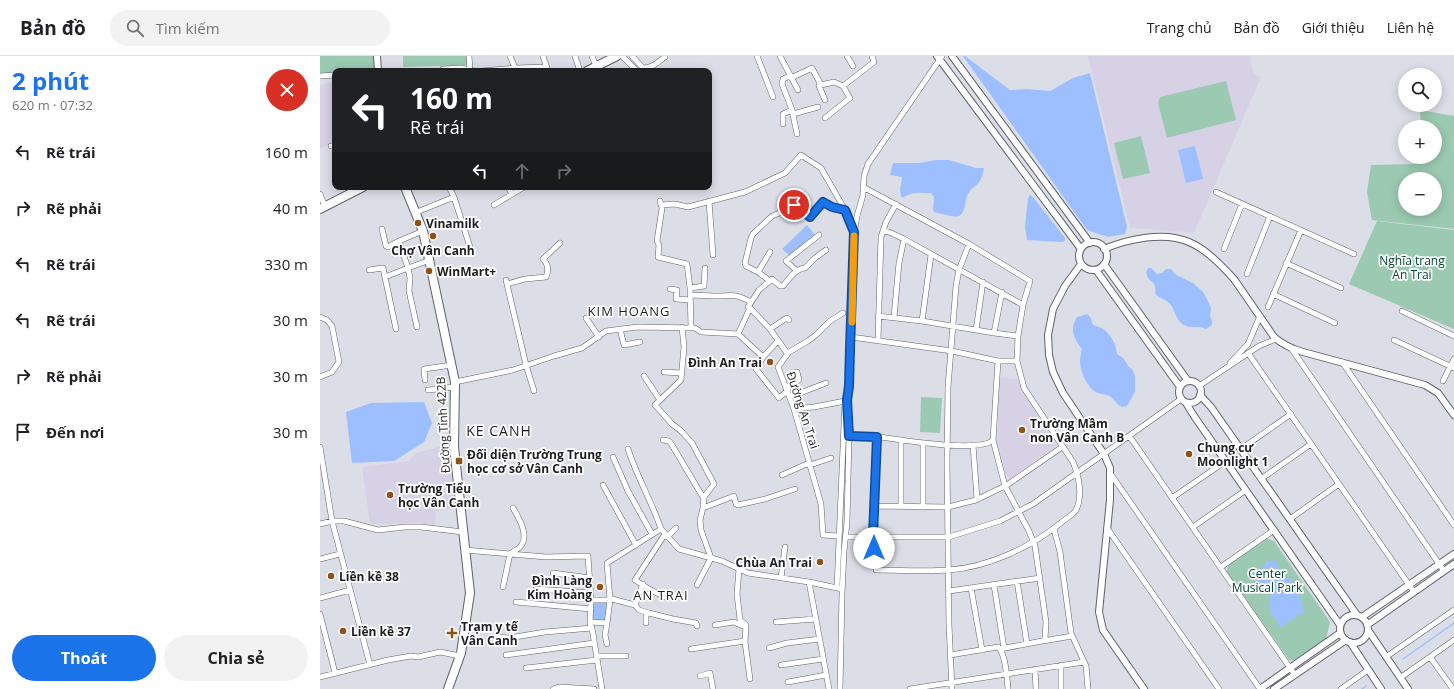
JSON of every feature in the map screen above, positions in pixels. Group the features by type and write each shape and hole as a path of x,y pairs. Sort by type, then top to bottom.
{"main road":[{"path":"592,68 617,56"},
{"path":"322,208 357,190"},
{"name":"Đường Tỉnh 422B","path":"406,190 417,212 423,231 455,385 454,446 470,593 460,656 448,689"}],"street":[{"path":"377,56 378,68"},
{"path":"470,56 472,68"},
{"path":"510,56 516,68"},
{"path":"543,56 547,68"},
{"path":"575,56 579,68"},
{"path":"592,56 596,66"},
{"path":"617,56 633,68"},
{"path":"632,56 643,68 651,68 665,57"},
{"path":"756,56 774,97"},
{"path":"780,56 798,90"},
{"path":"847,56 853,66"},
{"path":"843,86 874,62 872,56"},
{"path":"952,56 1090,242 1099,244 1104,249 1106,255 1104,264 1096,270 1088,270 1081,264 1079,255 1081,249 1090,242"},
{"path":"839,588 846,537 849,436 847,400 849,386 854,232 863,195 864,176 868,164 939,57 1081,249"},
{"path":"797,134 793,112 782,84 783,79 812,68 825,100"},
{"path":"320,76 332,75"},
{"path":"820,85 834,82 843,86 850,98 825,118"},
{"path":"783,124 783,114 818,107"},
{"path":"691,328 690,288 687,264 658,257 659,245 657,241 660,203 688,207 745,192 785,173 801,155 821,168 845,210 854,232"},
{"path":"863,187 969,244 1030,281 1023,304 1018,336 1017,361 1024,391 1073,462 1077,473 1079,489 1076,509 1054,529 1034,542 990,561 948,570 876,570 873,536 877,437"},
{"path":"450,190 470,247"},
{"path":"510,190 512,194"},
{"path":"494,205 519,190"},
{"path":"1216,192 1354,254"},
{"path":"320,194 322,208"},
{"path":"417,212 454,197"},
{"path":"709,202 713,255"},
{"path":"826,250 805,268 796,271 782,286 772,279 770,281 745,265 753,234 772,216 787,210 796,204 810,217 823,202 832,207 845,210"},
{"path":"878,341 881,237 886,222 896,204"},
{"path":"1224,249 1242,204"},
{"path":"1247,274 1270,216"},
{"path":"382,229 386,246 388,247 399,240 423,231"},
{"path":"1268,307 1301,230"},
{"path":"883,231 890,232 904,239 1023,304"},
{"path":"796,271 786,261 819,236"},
{"path":"1104,249 1125,241 1149,237 1181,239 1188,242 1200,248 1226,270 1276,339 1281,343 1291,348 1416,382 1429,387 1438,393 1454,415"},
{"path":"894,317 899,263 904,239"},
{"path":"399,240 408,268 410,278 409,291 418,327"},
{"path":"534,391 526,365 507,282 546,277 548,269 547,263 543,259 560,243"},
{"path":"952,689 948,570 948,387 952,351 952,326 959,270 969,244"},
{"path":"758,272 770,252"},
{"path":"922,321 931,255"},
{"path":"385,277 430,260"},
{"path":"1286,263 1341,288"},
{"path":"1081,264 1065,286 1052,309 1048,335 1049,355 1053,372 1063,393 1104,454 1110,468 1111,485 1099,612 1100,622 1103,630 1144,689"},
{"path":"1104,264 1188,381"},
{"path":"369,270 383,268 396,329"},
{"path":"690,288 704,286 705,268"},
{"path":"1096,270 1180,387"},
{"path":"738,334 750,308 748,307 751,302 759,290 770,281"},
{"path":"976,330 983,282"},
{"path":"670,289 676,290 676,299 734,295 740,296 751,302"},
{"path":"994,333 1002,292"},
{"path":"1273,294 1335,323"},
{"path":"750,308 770,329 787,353 808,341 830,321 844,313"},
{"path":"1402,312 1454,336"},
{"path":"878,316 894,317 1018,336"},
{"path":"1225,368 1248,344 1260,316"},
{"path":"320,317 327,320 332,326 339,362 332,372 320,378"},
{"path":"586,318 599,337"},
{"path":"770,329 787,318 789,320"},
{"path":"428,390 455,385 513,370 582,348 606,331 638,326 695,328 701,332 738,334 763,357"},
{"path":"682,328 684,347 681,380 655,405 692,443 714,484 704,499 700,520 711,558 697,585"},
{"path":"620,329 624,345 640,342"},
{"path":"851,337 952,351 998,361 1017,361"},
{"path":"1199,386 1263,343 1276,339"},
{"path":"1394,340 1452,367"},
{"path":"778,341 763,357 756,369 779,398 787,389 799,380 797,372"},
{"path":"1291,348 1444,571"},
{"name":"Đường An Trai","path":"787,353 778,367 794,409 821,504 823,535 838,536"},
{"path":"1248,353 1414,592"},
{"path":"1443,381 1452,367 1454,359"},
{"path":"998,361 993,440 1005,486 1034,542 1046,622 1046,635 1042,641"},
{"path":"1342,362 1454,525"},
{"path":"425,380 424,369 452,365"},
{"path":"664,372 681,373"},
{"path":"644,376 660,400"},
{"path":"846,537 948,537 983,527 1018,513 1184,401 1197,401 1200,395 1199,386 1195,382 1188,381 1182,384 1179,395 1184,401 1340,624 1340,633 1348,641 1381,689"},
{"path":"790,397 826,383"},
{"path":"1200,395 1360,616 1408,689"},
{"path":"794,409 845,401 838,536 840,689"},
{"path":"1241,450 1291,414"},
{"path":"849,436 877,437 947,445 986,444 993,440"},
{"path":"1130,437 1295,675"},
{"path":"663,440 669,441 672,445 704,499"},
{"path":"901,440 901,505"},
{"path":"923,443 923,507"},
{"path":"1261,479 1311,444"},
{"path":"973,445 977,500"},
{"path":"320,447 320,456 332,520 370,665"},
{"path":"875,506 901,505 948,507 977,500 1005,486 1062,447"},
{"path":"628,450 640,482 661,529 679,549 722,561 748,573 839,588"},
{"path":"613,457 628,491 652,534"},
{"path":"782,475 800,466 831,458"},
{"path":"1172,498 1226,461"},
{"path":"1110,473 1260,689 1340,633"},
{"path":"1290,519 1339,484"},
{"path":"603,485 636,545"},
{"path":"703,508 734,496 736,504 738,505 765,499 795,489"},
{"path":"1193,527 1246,490"},
{"path":"503,587 510,554 521,546 524,540 524,532 518,515 513,508"},
{"path":"320,524 332,520 344,521 378,530 421,527 463,532"},
{"path":"666,597 635,580 666,536 676,528"},
{"path":"1107,528 1219,689"},
{"path":"607,644 605,635 610,600 607,563 661,529"},
{"path":"1054,529 1060,552 1072,636 1084,662 1087,673 1088,689"},
{"path":"1220,567 1274,530"},
{"path":"781,578 785,547"},
{"path":"465,550 546,558 588,556 591,593 590,622 602,689"},
{"path":"320,559 340,554"},
{"path":"1340,624 1350,615 1360,616 1410,585 1454,554"},
{"path":"1274,689 1348,641 1359,642 1366,636 1367,627 1454,564"},
{"path":"739,569 737,594 740,620 746,626 745,641 750,679"},
{"path":"553,573 590,578"},
{"path":"949,591 1040,578"},
{"path":"1017,581 1027,644"},
{"path":"809,582 828,689"},
{"path":"635,605 643,584"},
{"path":"994,585 1008,689"},
{"path":"971,588 982,650"},
{"path":"536,589 591,593"},
{"path":"320,598 350,590"},
{"path":"591,600 612,599 635,605 639,610 673,619 696,623 698,626"},
{"path":"516,602 591,609"},
{"path":"1386,657 1454,610"},
{"path":"646,623 646,614 649,613"},
{"path":"320,614 323,636 335,673"},
{"path":"776,622 816,619"},
{"path":"590,622 607,623"},
{"path":"715,625 734,622 743,627 746,626"},
{"path":"497,637 509,638 592,628"},
{"path":"950,655 1072,636"},
{"path":"769,648 787,643 820,639"},
{"path":"1400,678 1454,640"},
{"path":"691,649 745,641"},
{"path":"506,655 594,643"},
{"path":"320,677 411,656 421,657 440,652 460,656"},
{"path":"526,668 597,658 626,656"},
{"path":"1430,657 1453,689"},
{"path":"782,665 823,659"},
{"path":"910,689 1084,662"},
{"path":"1061,665 1061,689"},
{"path":"1035,670 1036,689"},
{"path":"1341,689 1368,670"},
{"path":"700,676 710,673 713,689"},
{"path":"788,682 826,675"},
{"path":"553,689 559,687 569,687 594,689"}],"shaded area":[{"path":"1088,56 1253,56 1250,57 1254,74 1261,77 1194,233 1130,228"},
{"path":"332,83 332,145 320,148 320,85"},
{"name":"Trường Mầm non Vân Canh B","path":"999,377 1017,379 1038,417 1055,442 1054,447 1011,478 1006,476 997,444"},
{"path":"450,444 454,509 436,511 435,525 418,523 370,524 362,467 409,461 416,453"}],"green space":[{"path":"320,56 376,56 377,68 332,68 332,73 320,74"},
{"path":"403,56 467,56 467,65 403,67"},
{"path":"1226,81 1236,120 1167,138 1158,103 1160,97"},
{"path":"1420,112 1431,112 1454,116 1454,229 1372,220 1367,192 1371,165 1442,164 1442,120 1421,120"},
{"path":"1141,136 1150,173 1123,179 1114,143"},
{"name":"Nghĩa trang An Trai","path":"1377,221 1454,230 1454,329 1349,284"},
{"path":"921,397 942,398 940,433 920,432"},
{"name":"Center Musical Park","path":"1266,538 1274,541 1330,622 1326,639 1294,660 1289,660 1227,572 1228,564"}],"water":[{"path":"963,56 1010,90 1027,89 1050,91 1073,78 1090,73 1127,227 1125,234 1108,237 1087,230"},
{"path":"1195,146 1203,179 1186,183 1178,150"},
{"path":"936,160 949,160 976,168 984,168 981,179 969,192 964,210 959,216 950,216 934,212 934,197 931,193 913,193 903,198 900,190 902,177 890,175 893,163 919,163"},
{"path":"1030,195 1065,238 1065,241 1027,240 1025,227 1028,198"},
{"path":"807,225 817,237 791,257 782,249"},
{"path":"1148,268 1151,268 1157,274 1162,273 1166,269 1171,269 1176,275 1193,283 1203,292 1207,299 1211,309 1210,316 1212,325 1206,329 1187,326 1181,323 1170,304 1156,295 1155,285 1148,278 1146,272"},
{"path":"1087,314 1091,317 1093,325 1102,328 1108,333 1116,347 1117,354 1123,358 1132,369 1135,376 1135,392 1127,406 1122,407 1118,405 1113,398 1093,390 1083,374 1080,365 1082,349 1075,338 1073,326 1077,317"},
{"path":"424,402 432,423 424,442 394,461 352,463 346,412 371,403"},
{"path":"1275,560 1283,577 1291,579 1298,590 1304,611 1281,627 1278,626 1278,622 1270,613 1270,596 1272,594 1271,587 1258,584 1253,573 1263,568 1267,561"},
{"path":"593,602 608,603 606,621 592,620"}],"waterway":[{"path":"1403,659 1454,623"},
{"path":"1362,689 1366,686"}],"slow traffic":[{"path":"852,322 854,236"}],"place":[{"name":"Vinamilk","path":"418,223"},
{"name":"Chợ Vân Canh","path":"433,236"},
{"name":"WinMart+","path":"429,271"},
{"name":"Đình An Trai","path":"770,362"},
{"name":"Trường Mầm non Vân Canh B","path":"1022,430"},
{"name":"Chung cư Moonlight 1","path":"1189,454"},
{"name":"Đối diện Trường Trung học cơ sở Vân Canh","path":"459,461"},
{"name":"Trường Tiểu học Vân Canh","path":"390,495"},
{"name":"Chùa An Trai","path":"820,562"},
{"name":"Liền kề 38","path":"331,576"},
{"name":"Đình Làng Kim Hoàng","path":"600,587"},
{"name":"Liền kề 37","path":"343,631"},
{"name":"Trạm y tế Vân Canh","path":"452,633"}],"district":[{"name":"KIM HOANG","path":"629,311"},
{"name":"KE CANH","path":"499,430"},
{"name":"AN TRAI","path":"661,595"}],"route":[{"path":"794,205 795,204 800,207 810,217 823,202 832,207 845,210 854,232 847,407 849,436 877,437 873,536 874,548"}]}
